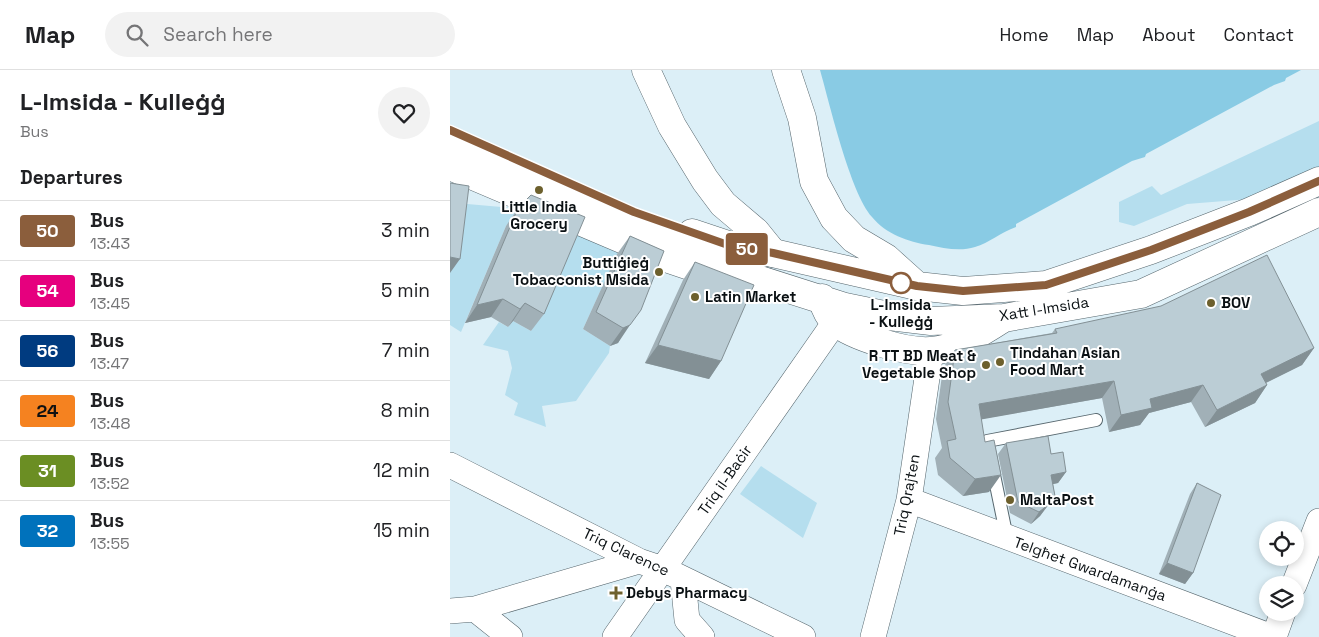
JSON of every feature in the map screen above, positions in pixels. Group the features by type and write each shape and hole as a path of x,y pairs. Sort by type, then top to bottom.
{"main road":[{"path":"646,70 672,126 705,180 724,204 756,232 773,253"},
{"path":"786,70 802,118 814,181 834,218 854,239 886,258 917,286"},
{"name":"Xatt l-Imsida","path":"450,130 634,212 728,245 773,253 917,286 963,291 1046,285 1151,250 1249,212 1319,181"},
{"name":"Xatt l-Imsida","path":"450,147 757,278 845,307 888,316 931,321 1004,318 1141,294 1319,212"},
{"name":"Xatt l-Imsida","path":"456,169 704,272 735,281 757,278"},
{"path":"822,298 835,322 864,338 890,345 931,351 958,344 1004,318"}],"street":[{"name":"Triq il-Baċir","path":"616,637 673,574 835,322"},
{"name":"Triq Qrajten","path":"873,637 909,500 931,351"},
{"name":"Triq Clarence","path":"450,465 639,561 673,574 803,637"},
{"name":"Telgħet Gwardamanġa","path":"909,500 1007,539 1273,637"},
{"path":"1298,576 1319,521"},
{"path":"450,611 475,609 639,561"},
{"path":"673,574 686,620 702,637"},
{"path":"475,609 510,637"},
{"path":"1273,637 1280,621"}],"lane":[{"path":"1007,539 987,441 1096,420"}],"shaded area":[{"path":"820,70 1301,70 1286,78 1285,81 1274,85 1146,154 1145,157 1132,161 1016,224 1016,227 980,245 958,249 921,244 905,239 891,233 872,217 864,205 849,169"},
{"path":"1319,121 1319,173 1262,198 1187,204 1134,226 1119,222 1119,202 1152,186 1161,195"},
{"path":"456,203 523,209 506,226 461,332 450,325 450,258"},
{"path":"574,231 619,250 583,329 610,346 609,353 576,401 542,406 546,427 514,415 518,403 505,395 512,368 508,351 483,345 499,322 508,327 513,321 531,331"},
{"path":"761,466 817,503 803,538 740,494"}],"building":[{"path":"450,183 469,186 460,259 450,257"},
{"path":"531,195 585,217 544,314 525,303 520,309 503,299 477,305 518,208"},
{"path":"630,236 664,251 641,310 630,325 623,328 596,312"},
{"path":"1267,255 1314,348 1261,374 1267,385 1217,410 1203,385 1150,399 1152,408 1121,415 1114,381 979,404 985,442 994,440 1001,475 975,479 950,458 947,441 956,439 948,402 955,350 1057,333 1055,329 1161,306"},
{"path":"695,262 754,285 721,361 658,345"},
{"path":"1048,436 1051,454 1063,452 1066,472 1051,475 1055,496 1047,498 1048,505 1039,512 1018,502 1006,443"},
{"path":"1197,483 1221,495 1193,573 1167,563"}],"bus line":[{"name":"50","path":"450,130 634,212 728,245 773,253 917,286 963,291 1046,285 1151,250 1249,212 1319,181"}],"place":[{"name":"Little India Grocery","path":"539,190"},
{"name":"Buttiġieġ Tobacconist Msida","path":"659,272"},
{"name":"L-Imsida - Kulleġġ","path":"901,283"},
{"name":"Latin Market","path":"695,297"},
{"name":"BOV","path":"1211,303"},
{"name":"Tindahan Asian Food Mart","path":"1000,362"},
{"name":"R TT BD Meat & Vegetable Shop","path":"986,365"},
{"name":"MaltaPost","path":"1010,500"},
{"name":"Debys Pharmacy","path":"616,593"}]}
